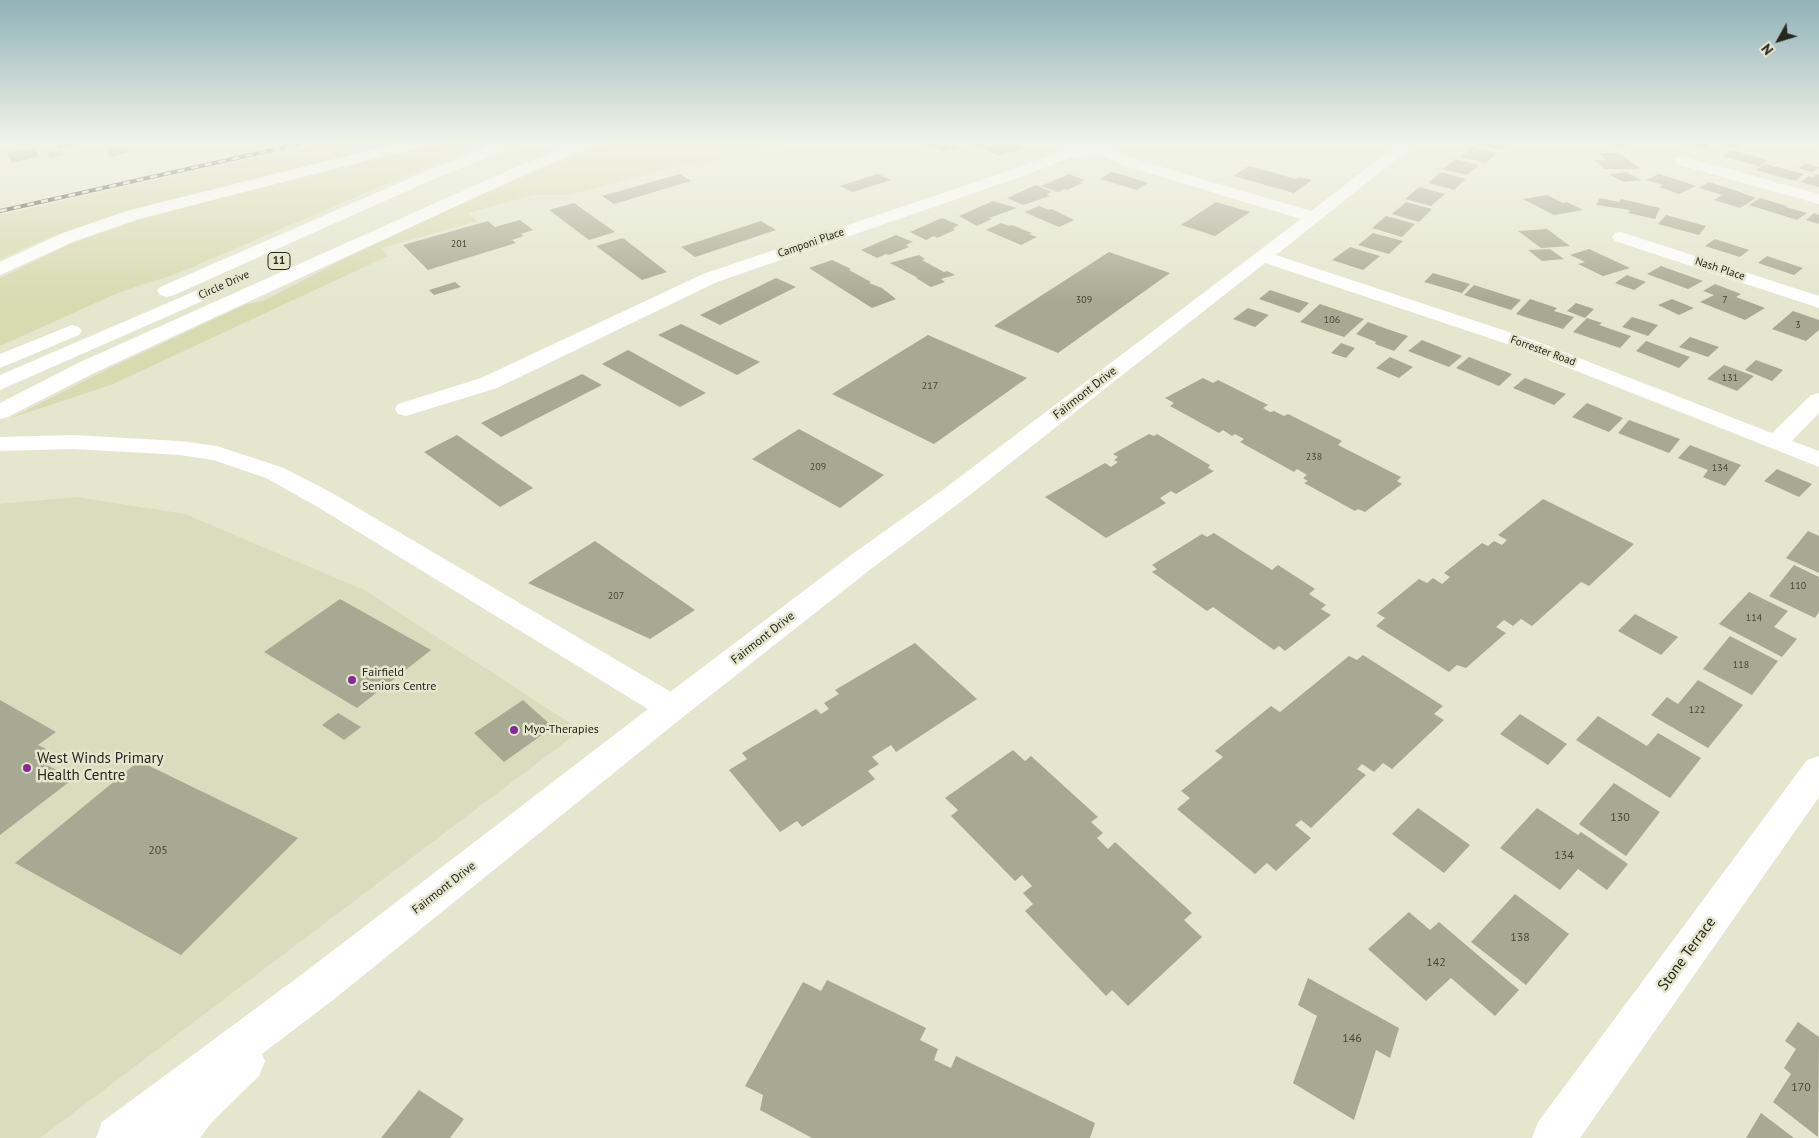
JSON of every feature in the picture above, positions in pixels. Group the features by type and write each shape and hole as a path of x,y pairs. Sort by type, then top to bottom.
{"main road":[{"path":"0,269 69,238 132,215 211,195"},
{"name":"Circle Drive","path":"119,312 386,195"},
{"name":"Circle Drive","path":"0,383 428,195"},
{"path":"0,412 86,368 466,195"},
{"name":"Camponi Place","path":"406,409 490,383 710,278 949,195"},
{"name":"Camponi Place","path":"1240,195 1314,217"},
{"name":"Fairmont Drive","path":"118,1138 319,986 861,562 953,495 1342,195"},
{"path":"1805,195 1819,199"},
{"name":"Nash Place","path":"1621,237 1819,302"},
{"name":"Forrester Road","path":"1262,256 1522,343 1819,460"},
{"path":"0,362 84,326"},
{"path":"1777,442 1819,400"},
{"path":"0,444 73,442 180,448 217,453 275,473 325,500 672,708"},
{"name":"Stone Terrace","path":"1554,1138 1819,770"},
{"path":"172,1138 196,1108 319,986"}],"shaded area":[{"path":"88,195 189,195 125,211 51,237 0,259 0,215"},
{"path":"231,195 360,195 176,274 120,292 0,346 0,278 70,244 138,220"},
{"path":"482,195 533,195 468,213 477,221 382,248 388,256 113,384 11,418 112,367 247,304 263,301 344,259"},
{"path":"76,497 185,514 364,590 581,730 40,1138 0,1138 0,504"}],"building":[{"path":"605,195 644,195 614,204 602,196"},
{"path":"1013,195 1050,196 1023,205 1007,198"},
{"path":"1410,195 1444,195 1431,206 1405,199"},
{"path":"1547,195 1583,210 1554,215 1523,199"},
{"path":"1722,195 1748,195 1756,198 1740,208 1714,200"},
{"path":"1600,198 1619,202 1621,199 1660,208 1655,219 1628,213 1630,210 1596,205"},
{"path":"1760,198 1807,213 1797,220 1749,205"},
{"path":"993,201 1017,208 989,218 992,219 977,226 959,216"},
{"path":"1216,202 1250,212 1215,236 1181,225"},
{"path":"1406,202 1432,209 1419,222 1392,214"},
{"path":"574,203 615,232 589,240 549,210"},
{"path":"1039,206 1049,210 1052,209 1074,220 1059,227 1024,212"},
{"path":"1814,213 1819,215 1819,224 1806,220"},
{"path":"1666,215 1706,226 1699,235 1658,224"},
{"path":"1386,216 1415,224 1402,237 1372,228"},
{"path":"942,218 959,225 953,228 955,230 937,238 934,236 926,240 910,232"},
{"path":"520,220 533,230 521,234 524,236 512,240 516,243 428,270 403,245 488,221 495,227"},
{"path":"761,221 776,230 695,257 681,247"},
{"path":"1001,223 1009,226 1012,225 1037,237 1021,245 986,230"},
{"path":"1547,229 1570,246 1541,248 1518,231"},
{"path":"1373,233 1403,241 1389,254 1358,245"},
{"path":"896,235 913,242 906,245 909,247 877,258 861,250"},
{"path":"623,238 667,272 642,280 596,246"},
{"path":"1715,239 1749,250 1740,257 1705,246"},
{"path":"1350,247 1380,256 1363,270 1332,260"},
{"path":"1550,249 1564,259 1542,261 1528,250"},
{"path":"1589,249 1630,268 1603,276 1578,264 1585,262 1570,255"},
{"path":"1109,252 1170,273 1058,353 994,326"},
{"path":"919,255 925,259 922,260 944,272 947,271 955,275 941,279 945,282 931,287 890,263"},
{"path":"1767,256 1803,268 1794,275 1758,263"},
{"path":"832,260 851,269 849,270 871,282 869,283 882,288 896,299 872,308 809,268"},
{"path":"1661,266 1703,281 1688,289 1647,274"},
{"path":"1433,273 1470,284 1462,293 1424,282"},
{"path":"1627,275 1646,282 1634,290 1615,283"},
{"path":"776,278 796,287 720,325 700,315"},
{"path":"455,282 461,287 434,295 429,290"},
{"path":"1715,284 1741,294 1736,297 1765,308 1745,320 1700,302 1714,295 1703,291"},
{"path":"1474,285 1521,300 1511,310 1464,295"},
{"path":"1270,290 1309,303 1299,313 1259,299"},
{"path":"1530,299 1557,308 1554,311 1574,317 1563,329 1516,314"},
{"path":"1672,299 1694,308 1679,315 1658,305"},
{"path":"1576,303 1594,309 1585,318 1567,311"},
{"path":"1320,304 1364,319 1344,337 1300,322"},
{"path":"1248,308 1269,315 1255,327 1233,319"},
{"path":"1793,311 1819,320 1819,330 1806,341 1772,329"},
{"path":"1632,317 1658,325 1648,336 1622,327"},
{"path":"1587,318 1602,323 1599,325 1631,336 1620,348 1573,332"},
{"path":"1368,322 1408,336 1394,351 1356,334"},
{"path":"681,324 760,362 737,375 658,335"},
{"path":"928,335 1027,378 934,444 832,394"},
{"path":"1690,337 1719,347 1708,357 1679,347"},
{"path":"1422,340 1462,356 1449,367 1408,351"},
{"path":"1646,341 1690,357 1679,368 1636,351"},
{"path":"1341,343 1355,348 1346,358 1331,353"},
{"path":"628,350 706,393 680,407 602,364"},
{"path":"1390,357 1413,367 1399,378 1376,368"},
{"path":"1469,357 1512,374 1499,386 1456,368"},
{"path":"1756,360 1783,370 1772,381 1745,370"},
{"path":"1724,365 1754,376 1737,391 1707,379"},
{"path":"582,374 602,385 501,437 481,423"},
{"path":"1203,378 1213,383 1218,380 1268,405 1263,408 1270,412 1274,411 1284,416 1288,414 1342,441 1338,445 1401,477 1397,481 1402,484 1365,512 1358,509 1355,511 1304,483 1308,481 1303,478 1307,475 1297,469 1294,472 1240,442 1244,439 1235,434 1232,436 1223,430 1219,433 1170,406 1174,403 1165,398"},
{"path":"1525,378 1566,394 1554,405 1513,388"},
{"path":"1587,403 1623,418 1609,432 1572,417"},
{"path":"1629,420 1680,439 1669,453 1618,433"},
{"path":"799,429 884,475 840,508 752,459"},
{"path":"1149,434 1154,436 1157,434 1210,465 1208,468 1214,471 1176,494 1171,491 1160,498 1166,503 1106,538 1045,497 1105,463 1111,467 1118,462 1114,460 1118,457 1113,454"},
{"path":"457,435 533,488 500,507 424,452"},
{"path":"1690,445 1741,465 1725,486 1703,477 1708,470 1678,458"},
{"path":"1777,469 1812,484 1799,497 1764,481"},
{"path":"1543,499 1634,544 1589,586 1581,582 1532,626 1521,619 1513,626 1504,620 1496,627 1506,633 1466,668 1457,665 1449,672 1376,626 1385,618 1377,613 1419,579 1427,583 1433,578 1442,584 1450,577 1444,573 1482,543 1488,546 1494,541 1502,545 1507,540 1498,535"},
{"path":"1808,531 1819,536 1819,573 1786,558"},
{"path":"1214,533 1272,570 1278,565 1315,589 1309,594 1326,605 1321,609 1331,615 1285,651 1279,646 1274,650 1213,607 1207,611 1152,572 1157,569 1152,565 1202,534 1207,537"},
{"path":"595,541 695,610 650,639 528,583"},
{"path":"1794,565 1819,577 1819,612 1815,618 1769,596"},
{"path":"1749,592 1788,611 1774,627 1797,639 1782,657 1719,624"},
{"name":"Fairfield Seniors Centre","path":"340,599 431,650 357,708 264,652"},
{"path":"1635,614 1678,637 1661,655 1618,631"},
{"path":"1730,636 1778,661 1752,695 1703,669"},
{"path":"915,643 977,699 896,752 891,745 872,757 879,764 868,771 875,779 802,827 797,821 780,832 729,770 747,759 742,753 816,709 821,714 829,709 824,703 839,694 835,690"},
{"path":"1363,655 1443,706 1434,714 1444,720 1392,769 1383,763 1374,772 1362,764 1357,769 1366,775 1311,828 1301,820 1295,825 1311,838 1276,871 1267,863 1255,874 1177,809 1190,798 1181,791 1223,757 1215,751 1271,706 1280,712 1349,656 1357,660"},
{"path":"1698,680 1743,705 1708,748 1651,715 1667,697 1678,704"},
{"name":"West Winds Primary Health Centre","path":"0,700 56,732 38,745 46,749 34,758 73,779 0,835"},
{"name":"Myo-Therapies","path":"523,700 553,727 504,762 474,733"},
{"path":"338,713 361,727 344,740 322,725"},
{"path":"1520,714 1567,744 1548,765 1500,734"},
{"path":"1598,716 1647,746 1658,733 1701,758 1670,798 1576,740"},
{"path":"1013,750 1025,761 1031,756 1098,817 1091,822 1103,833 1097,838 1108,849 1115,842 1192,913 1184,920 1202,937 1128,1006 1112,990 1106,996 1025,911 1033,904 1023,893 1032,886 1022,875 1015,881 951,816 958,810 945,798"},
{"path":"139,761 298,838 181,955 15,863"},
{"path":"1614,783 1660,812 1626,856 1579,824"},
{"path":"1418,808 1470,845 1444,873 1392,834"},
{"path":"1537,808 1578,835 1581,832 1628,864 1607,890 1578,869 1560,890 1500,848"},
{"path":"1515,894 1569,934 1526,985 1471,942"},
{"path":"1409,912 1430,930 1439,922 1519,990 1495,1016 1451,978 1426,1001 1368,949"},
{"path":"1308,978 1399,1028 1390,1058 1376,1050 1354,1120 1293,1083 1317,1016 1298,1005"},
{"path":"827,980 926,1028 920,1040 938,1049 934,1060 951,1068 956,1056 1095,1123 1090,1138 812,1138 760,1110 763,1095 745,1086 803,982 821,991"},
{"path":"1798,1022 1819,1037 1818,1137 1773,1102 1791,1074 1784,1068 1796,1049 1785,1041"},
{"path":"419,1090 464,1119 450,1138 381,1138"},
{"path":"1761,1113 1794,1138 1746,1138"}],"railway":[{"path":"0,211 71,195"}],"place":[{"name":"Fairfield Seniors Centre","path":"352,680"},
{"name":"Myo-Therapies","path":"514,730"},
{"name":"West Winds Primary Health Centre","path":"27,768"}]}
